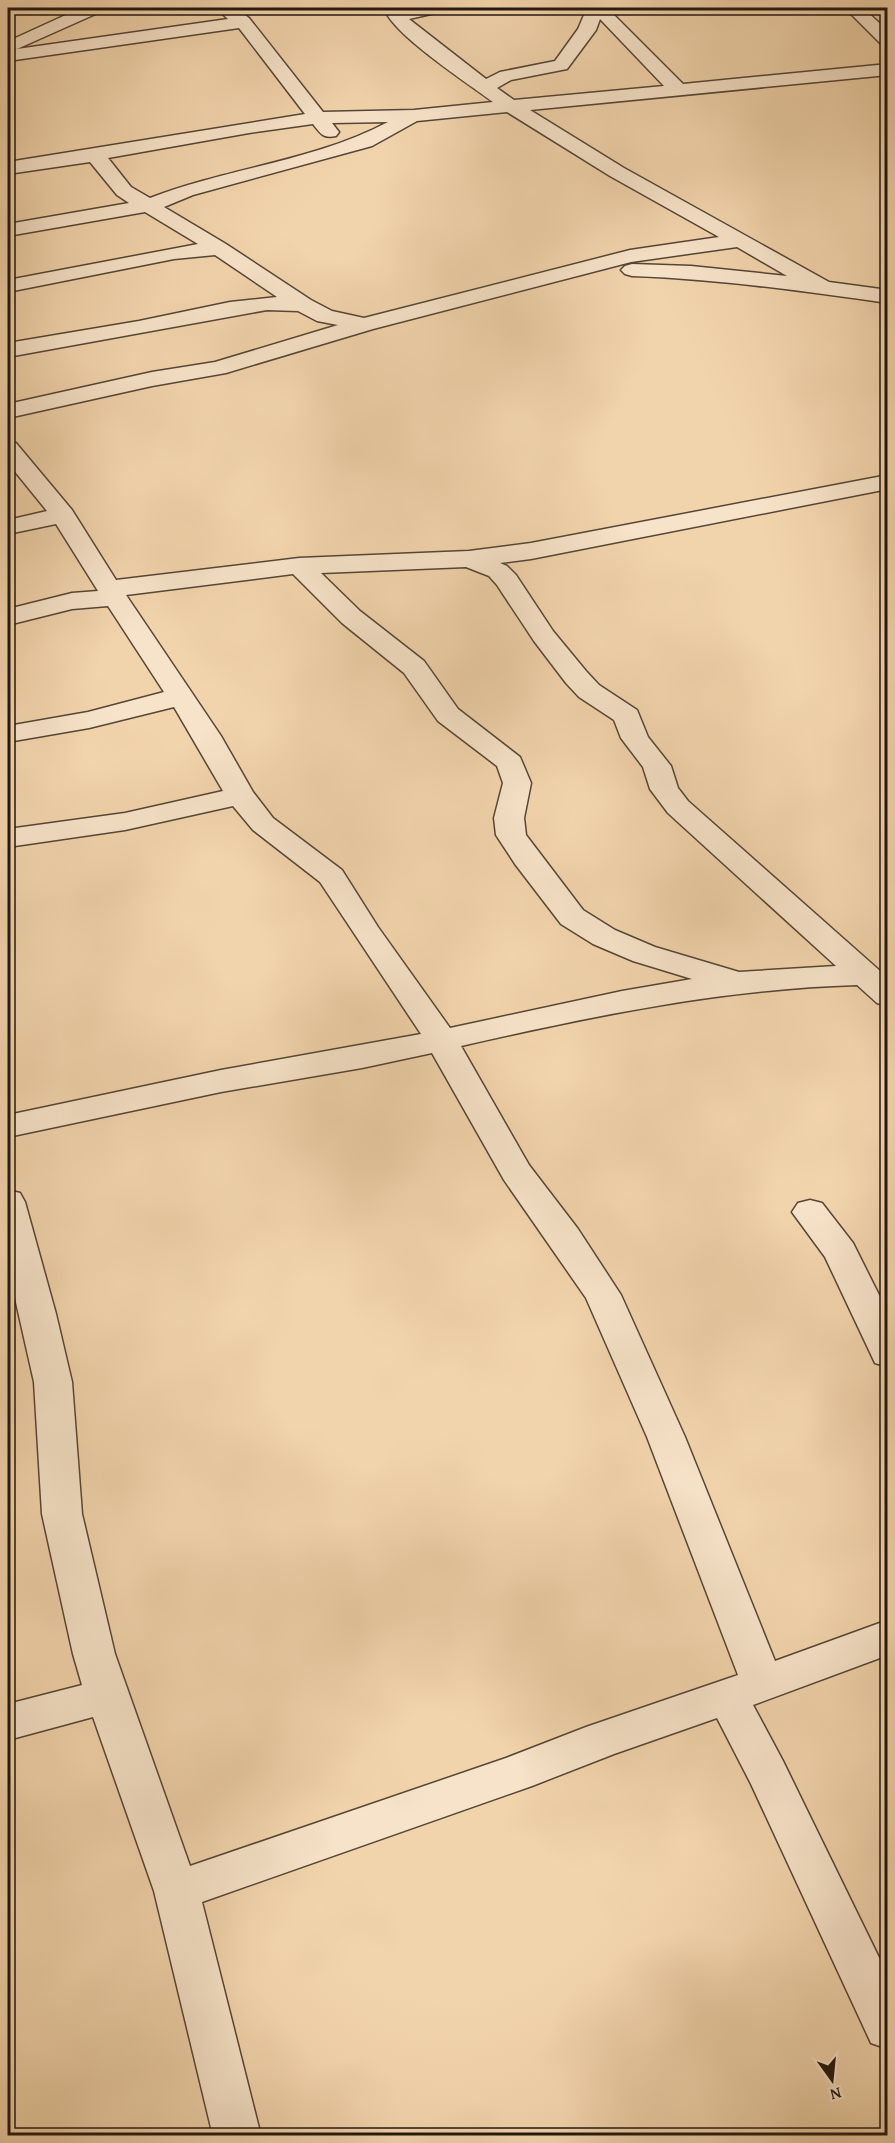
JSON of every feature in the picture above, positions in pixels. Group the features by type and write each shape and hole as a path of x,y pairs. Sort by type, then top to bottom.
{"street":[{"path":"8,49 94,8"},
{"path":"225,8 243,22 317,118 344,149"},
{"path":"394,12 434,8"},
{"path":"484,87 506,76 561,65 586,30 597,8 681,91"},
{"path":"854,8 888,41"},
{"path":"394,12 484,87 724,239 820,286"},
{"path":"8,56 243,22"},
{"path":"8,168 249,127 317,118 414,116 520,108 888,69"},
{"path":"8,230 150,205 186,191 365,142 414,116"},
{"path":"94,155 116,183 219,248 303,305 325,316 365,324"},
{"path":"174,253 197,236"},
{"path":"8,411 141,381 218,368 365,324 630,256 724,239"},
{"path":"8,286 174,253 219,248"},
{"path":"576,270 691,272 820,286 888,297"},
{"path":"8,350 143,327 258,304 303,305"},
{"path":"9,451 63,515 112,594 207,736 240,795 263,824 331,876 365,930 441,1039 516,1172 565,1238 603,1295 666,1437 745,1690 768,1774 888,2027"},
{"path":"8,617 112,594 299,567 469,559 531,551 888,482"},
{"path":"8,527 63,515"},
{"path":"469,559 498,571 514,589 543,635 576,677 589,691 627,716 634,738 657,766 664,789 678,807 888,996"},
{"path":"299,567 351,617 414,667 448,716 510,763 517,783 509,818 511,835 572,917 604,937 644,954 737,981"},
{"path":"8,734 89,720 180,697"},
{"path":"8,838 37,836 146,817 240,795"},
{"path":"8,1126 221,1081 382,1053 615,1001 737,981 812,974 865,975"},
{"path":"8,1202 38,1314 53,1382 62,1514 94,1654 106,1696 177,1891 237,2136"},
{"path":"810,1212 840,1252 888,1353"},
{"path":"177,1891 745,1690 888,1637"},
{"path":"8,1722 106,1696"}]}
